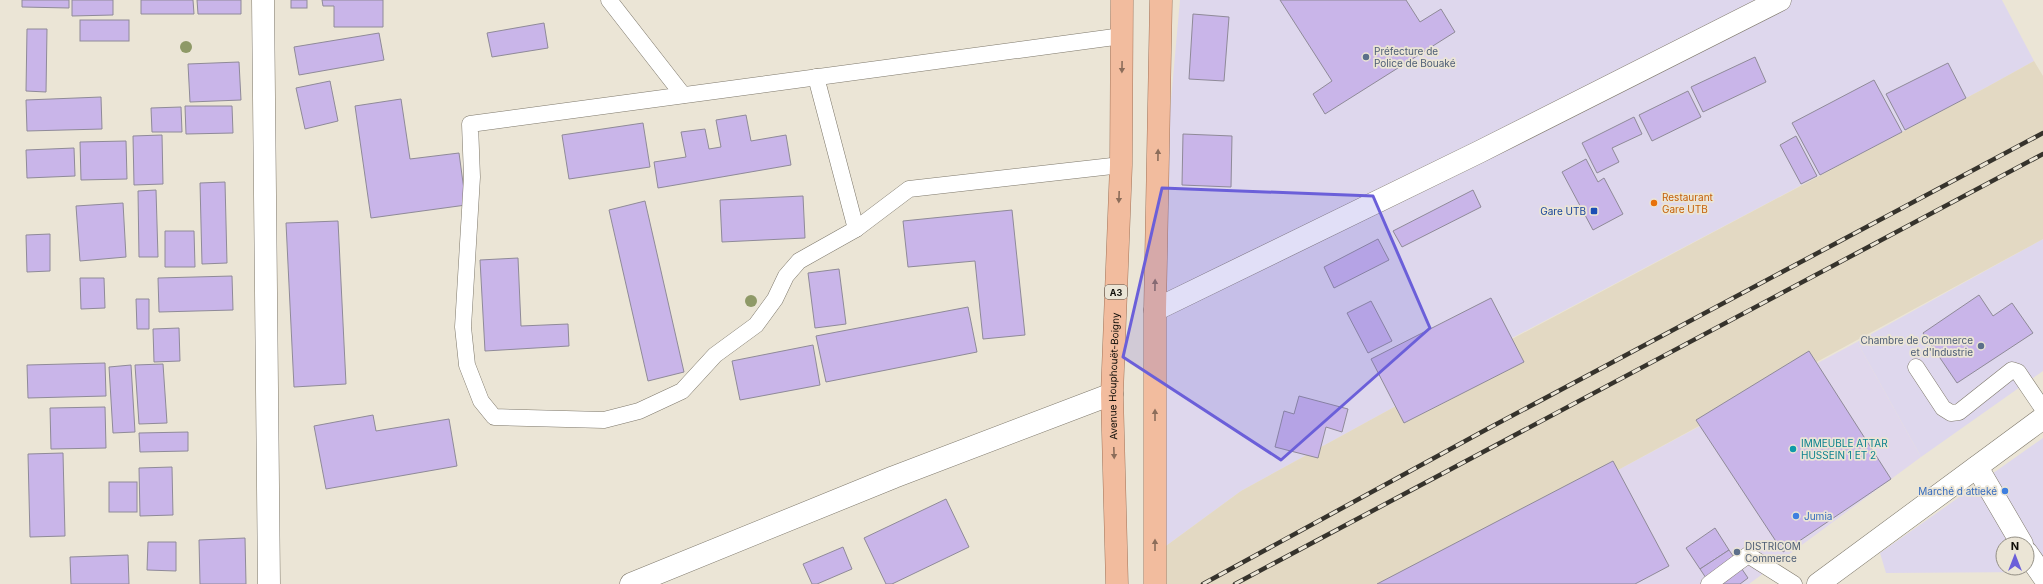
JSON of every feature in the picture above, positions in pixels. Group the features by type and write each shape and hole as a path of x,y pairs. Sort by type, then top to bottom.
{"highway":[{"name":"Avenue Houphouët-Boigny","path":"1117,584 1112,394 1120,165 1122,0"},
{"path":"1155,584 1155,310 1161,0"}],"street":[{"path":"263,0 269,584"},
{"path":"1155,310 1479,152 1780,0"},
{"path":"631,584 894,477 1112,394"},
{"path":"1818,584 2043,418"},
{"path":"1977,467 2017,536"},
{"path":"2035,564 2043,576"}],"lane":[{"path":"609,0 683,95"},
{"path":"1120,165 909,189 856,229 799,261 786,276 775,299 756,325 715,355 682,391 639,411 604,420 494,417 481,401 467,365 463,327 472,177 470,124 1122,36"},
{"path":"816,77 856,229"},
{"path":"1916,367 1943,408 1951,413 1959,412 2012,370 2018,372 2043,409"},
{"path":"1709,584 1748,555 1794,584"}],"highlighted area":[{"path":"1162,188 1373,196 1430,328 1281,460 1123,357"}],"shaded area":[{"path":"1180,0 2002,0 2034,61 1512,338 1524,362 1404,423 1396,406 1241,491 1155,554 1161,211"},
{"path":"2034,61 2043,76 2043,239 1618,470 1377,584 1154,584 1155,554 1241,491 1396,406 1405,423 1524,362 1512,339"},
{"path":"2043,239 2043,371 1921,457 1857,342"},
{"path":"1857,342 1921,457 1749,584 1377,584 1618,470"},
{"name":"Marché d attieké","path":"2043,438 2043,572 2035,572 2035,536 1995,536 1995,572 1886,573 1880,553"}],"building":[{"path":"22,0 69,0 69,8 22,7"},
{"path":"72,0 113,0 113,15 72,16"},
{"path":"141,0 193,0 194,14 141,14"},
{"path":"197,0 241,0 241,14 198,14"},
{"path":"291,0 307,0 307,8 291,8"},
{"path":"322,0 383,0 383,27 334,27 334,6 323,6"},
{"name":"Préfecture de Police de Bouaké","path":"1280,0 1406,0 1420,22 1441,9 1455,32 1325,114 1313,94 1332,81"},
{"path":"1193,14 1229,17 1224,81 1189,79"},
{"path":"80,20 129,20 129,41 80,41"},
{"path":"544,23 548,48 492,57 487,33"},
{"path":"27,29 47,29 46,92 26,91"},
{"path":"379,33 384,60 299,75 294,47"},
{"path":"1755,57 1766,82 1703,112 1691,87"},
{"path":"239,62 241,100 190,102 188,64"},
{"path":"1948,63 1966,98 1905,130 1886,94"},
{"path":"1874,80 1902,132 1820,175 1792,123"},
{"path":"330,81 338,121 305,129 296,88"},
{"path":"1688,91 1701,117 1652,141 1639,115"},
{"path":"101,97 102,129 27,131 26,100"},
{"path":"401,99 410,159 459,153 466,205 371,218 355,106"},
{"path":"185,106 232,106 233,133 186,134"},
{"path":"181,107 182,132 152,132 151,108"},
{"path":"746,115 751,141 786,135 791,165 658,188 654,162 686,157 681,132 705,129 709,149 721,147 716,120"},
{"path":"1634,117 1642,134 1612,148 1619,162 1597,173 1582,143"},
{"path":"643,123 650,167 569,179 562,135"},
{"path":"1183,134 1232,136 1231,187 1182,185"},
{"path":"162,135 163,184 134,185 133,136"},
{"path":"1796,136 1817,176 1801,184 1780,145"},
{"path":"126,141 127,179 81,180 80,142"},
{"path":"74,148 75,176 27,178 26,150"},
{"path":"1586,159 1598,182 1604,178 1623,214 1593,230 1562,172"},
{"path":"225,182 227,263 202,264 200,183"},
{"path":"156,190 158,257 139,257 138,191"},
{"path":"1473,190 1481,207 1402,247 1393,231"},
{"path":"803,196 805,238 722,242 720,200"},
{"path":"645,201 684,372 648,381 609,210"},
{"path":"123,203 126,257 80,261 76,206"},
{"path":"1012,210 1025,335 983,339 975,261 908,267 903,221"},
{"path":"338,221 346,384 294,387 286,223"},
{"path":"165,231 194,231 195,267 165,267"},
{"path":"50,234 50,271 27,272 26,235"},
{"path":"1378,239 1389,260 1334,288 1324,267"},
{"path":"518,258 521,326 568,324 569,346 485,351 480,260"},
{"path":"839,269 846,324 815,328 808,273"},
{"path":"232,276 233,310 159,312 158,278"},
{"path":"80,278 104,278 105,308 81,309"},
{"path":"1979,295 1993,316 2012,303 2033,333 1957,383 1923,333"},
{"path":"1491,298 1524,362 1404,423 1371,359"},
{"path":"136,299 149,299 149,329 137,329"},
{"path":"1371,301 1392,341 1368,353 1347,313"},
{"path":"968,307 977,352 826,382 816,336"},
{"path":"179,328 180,361 154,362 153,329"},
{"path":"813,345 820,385 740,400 732,361"},
{"name":"IMMEUBLE ATTAR HUSSEIN 1 ET 2","path":"1809,351 1891,479 1783,552 1696,420"},
{"path":"105,363 106,396 28,398 27,365"},
{"path":"163,364 167,423 139,424 135,365"},
{"path":"131,365 135,432 113,433 109,367"},
{"path":"1299,396 1348,409 1342,432 1326,427 1318,458 1275,447 1284,411 1294,414"},
{"path":"105,407 106,448 51,449 50,408"},
{"path":"373,415 376,431 449,419 457,466 326,489 314,426"},
{"path":"188,432 188,451 140,452 139,433"},
{"path":"63,453 65,536 30,537 28,454"},
{"path":"1613,461 1669,566 1635,584 1377,584"},
{"path":"172,467 173,515 140,516 139,468"},
{"path":"109,482 137,482 137,512 109,512"},
{"path":"946,499 969,547 892,584 886,584 864,538"},
{"path":"1715,528 1729,550 1700,569 1686,548"},
{"path":"245,538 246,584 200,584 199,540"},
{"path":"148,542 176,542 176,571 147,570"},
{"path":"843,547 852,569 817,584 812,584 803,564"},
{"path":"1729,550 1748,578 1740,584 1710,584 1700,569"},
{"path":"128,555 129,584 71,584 70,557"}],"railway":[{"path":"1203,584 1489,428 2043,133"},
{"path":"1235,584 2043,154"}],"place":[{"name":"Préfecture de Police de Bouaké","path":"1366,57"},
{"name":"Restaurant Gare UTB","path":"1654,203"},
{"name":"Gare UTB","path":"1594,211"},
{"name":"Chambre de Commerce et d'Industrie","path":"1981,346"},
{"name":"IMMEUBLE ATTAR HUSSEIN 1 ET 2","path":"1793,449"},
{"name":"Marché d attieké","path":"2005,491"},
{"name":"Jumia","path":"1796,516"},
{"name":"DISTRICOM Commerce","path":"1737,552"}]}
